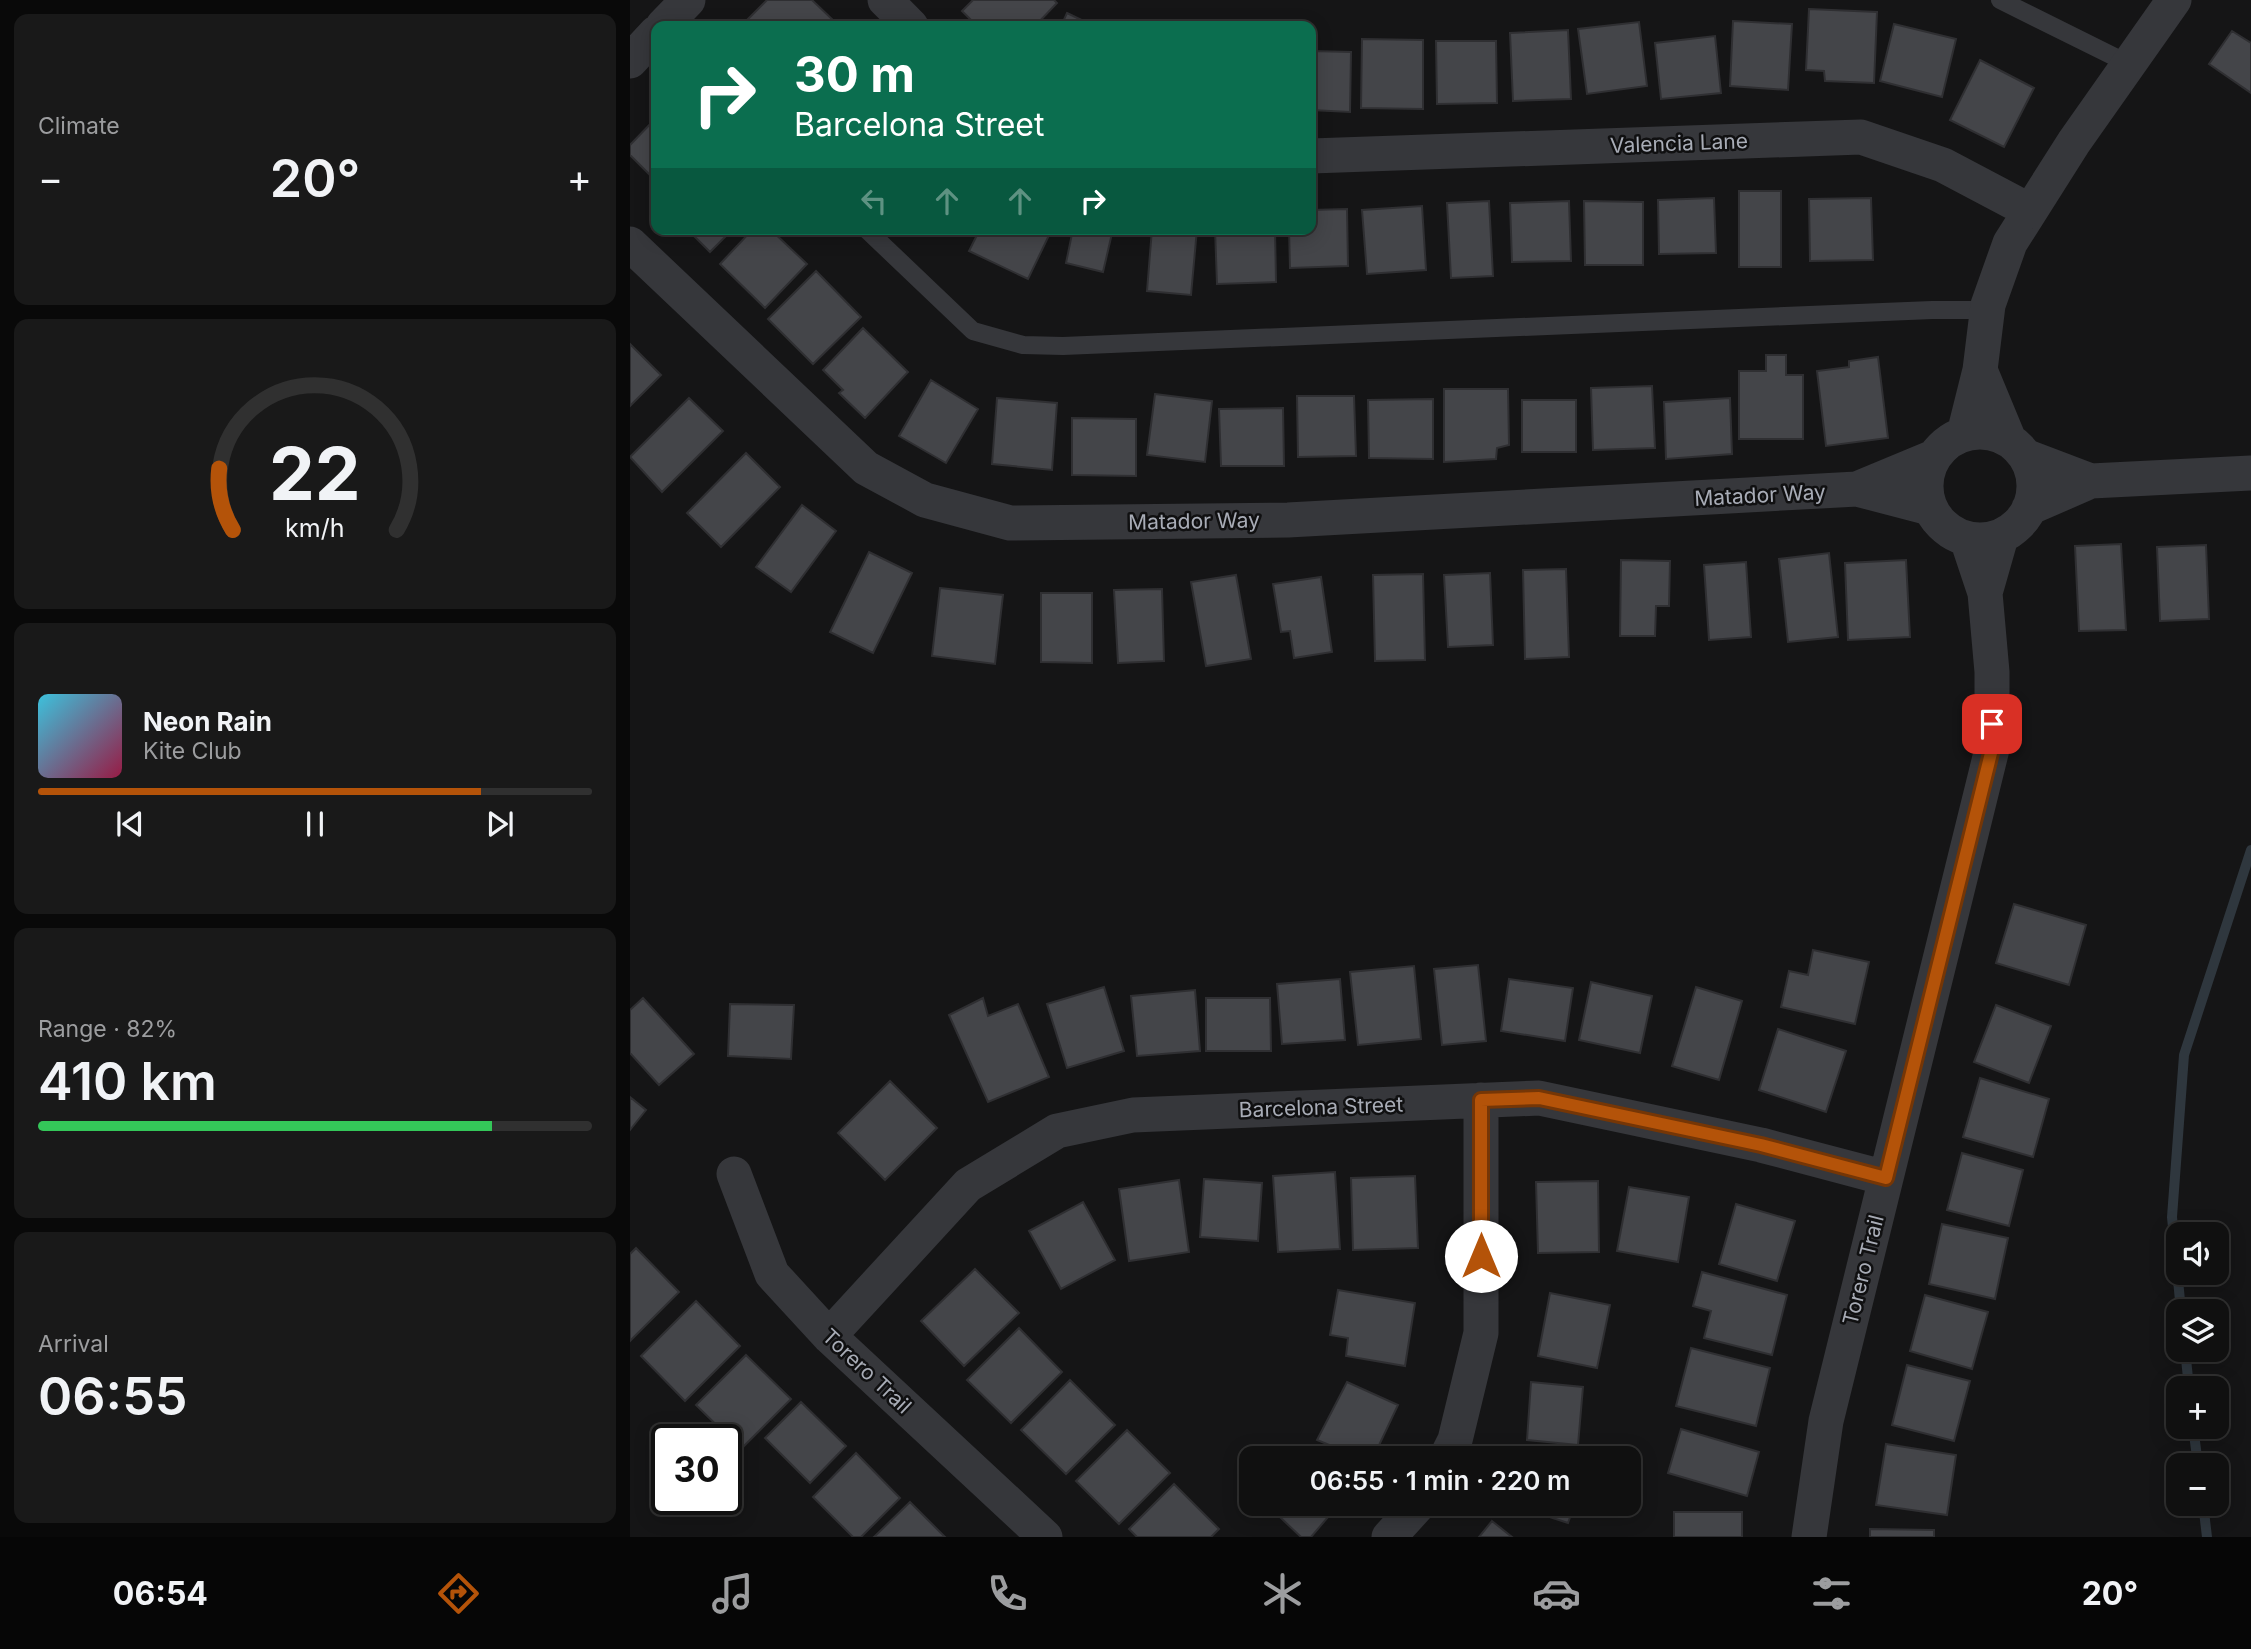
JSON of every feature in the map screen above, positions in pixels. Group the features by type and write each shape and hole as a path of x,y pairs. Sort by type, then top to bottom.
{"street":[{"path":"668,21 688,0"},
{"path":"885,0 906,21"},
{"path":"1964,434 1980,370 1988,310 2011,243 2074,142 2174,0"},
{"path":"630,61 651,38"},
{"name":"Valencia Lane","path":"1316,156 1861,137 1942,165 2030,211"},
{"name":"Matador Way","path":"630,244 866,468 925,500 1010,523 1288,520 1857,489 1930,508"},
{"path":"1980,370 2017,448 2032,470 2034,491 2026,516 1984,538 1945,528 1930,508 1926,486 1934,457 1949,442 1964,434 1990,432 2017,448 2091,481"},
{"name":"Matador Way","path":"1857,489 1934,457"},
{"path":"2029,508 2091,481 2251,473"},
{"name":"Torero Trail","path":"1810,1537 1826,1421 1992,749 1992,672 1985,593 1984,538"},
{"name":"Barcelona Street","path":"829,1336 968,1185 1057,1131 1133,1115 1539,1098 1761,1145 1886,1178"},
{"path":"1452,1446 1481,1333 1481,1100"},
{"name":"Torero Trail","path":"734,1174 772,1274 829,1336 1045,1537"},
{"path":"1389,1537 1408,1516"}],"lane":[{"path":"2000,0 2129,64"},
{"path":"872,235 973,331 1023,345 1063,346 1932,310 1988,310"}],"building":[{"path":"767,0 812,0 834,21 746,21"},
{"path":"973,0 1054,0 1057,3 1040,21 972,21 962,11"},
{"path":"1809,9 1877,12 1874,83 1825,81 1824,71 1806,70"},
{"path":"1067,13 1084,21 1063,21"},
{"path":"1733,21 1792,24 1788,90 1730,86"},
{"path":"1639,22 1647,86 1587,94 1578,29"},
{"path":"1894,24 1956,39 1942,97 1880,81"},
{"path":"1568,30 1571,99 1513,101 1510,33"},
{"path":"2232,31 2251,43 2251,93 2209,64"},
{"path":"1715,36 1721,93 1661,99 1655,43"},
{"path":"1362,39 1423,40 1423,109 1361,108"},
{"path":"1436,41 1496,41 1497,103 1437,104"},
{"path":"1316,51 1351,52 1350,112 1316,110"},
{"path":"1980,60 2034,88 2004,147 1950,120"},
{"path":"651,123 651,176 630,155 630,145"},
{"path":"1739,191 1781,191 1781,267 1739,267"},
{"path":"1714,198 1716,253 1659,254 1658,200"},
{"path":"1871,198 1873,260 1810,261 1809,199"},
{"path":"1489,201 1493,276 1451,278 1447,203"},
{"path":"1569,201 1571,261 1512,262 1510,203"},
{"path":"1584,201 1643,202 1643,265 1585,265"},
{"path":"1422,206 1426,270 1367,274 1362,210"},
{"path":"1347,209 1348,266 1290,268 1289,235 1316,235 1316,210"},
{"path":"693,235 727,235 710,252"},
{"path":"747,235 776,235 807,264 765,308 720,264"},
{"path":"977,235 1049,235 1028,279 969,251"},
{"path":"1072,235 1112,235 1103,272 1066,263"},
{"path":"1152,235 1196,235 1191,295 1147,291"},
{"path":"1215,235 1275,235 1276,282 1217,284"},
{"path":"816,271 861,317 813,364 768,319"},
{"path":"863,328 908,372 865,418 839,393 843,390 823,370"},
{"path":"630,344 661,375 630,406"},
{"path":"1766,355 1786,355 1786,375 1803,375 1803,439 1739,439 1739,371 1766,371"},
{"path":"1878,357 1888,438 1826,446 1817,371 1849,367 1849,361"},
{"path":"931,380 978,409 946,463 899,436"},
{"path":"1652,386 1655,448 1593,450 1591,388"},
{"path":"1444,389 1508,389 1509,445 1497,448 1496,459 1444,462"},
{"path":"1155,394 1212,401 1205,462 1147,455"},
{"path":"1297,396 1354,396 1356,456 1298,457"},
{"path":"689,398 723,431 662,492 630,457"},
{"path":"997,398 1057,403 1052,470 992,464"},
{"path":"1730,398 1732,454 1666,459 1664,402"},
{"path":"1433,399 1433,459 1369,458 1368,400"},
{"path":"1522,400 1576,400 1576,452 1522,452"},
{"path":"1283,408 1284,466 1221,466 1219,409"},
{"path":"1072,418 1136,419 1136,476 1072,475"},
{"path":"746,453 780,487 721,547 687,513"},
{"path":"802,505 836,531 791,592 756,567"},
{"path":"2121,544 2126,630 2079,631 2075,546"},
{"path":"2206,545 2209,619 2160,621 2157,547"},
{"path":"869,552 912,573 873,653 830,632"},
{"path":"1829,553 1838,637 1788,642 1779,559"},
{"path":"1621,560 1670,561 1669,606 1656,606 1655,636 1620,636"},
{"path":"1906,560 1910,637 1848,640 1845,563"},
{"path":"1746,562 1751,637 1709,640 1704,565"},
{"path":"1566,569 1569,657 1525,659 1523,570"},
{"path":"1490,573 1493,645 1448,647 1444,575"},
{"path":"1423,574 1425,660 1375,661 1373,575"},
{"path":"1236,575 1251,659 1206,666 1191,582"},
{"path":"1321,577 1332,652 1294,658 1290,631 1281,632 1273,584"},
{"path":"940,588 1003,595 995,664 932,656"},
{"path":"1162,589 1164,661 1118,663 1114,590"},
{"path":"1041,593 1092,593 1092,663 1041,662"},
{"path":"2014,904 2086,925 2069,985 1996,963"},
{"path":"1813,950 1869,962 1855,1024 1781,1007 1789,971 1808,975"},
{"path":"1478,965 1486,1041 1442,1045 1434,969"},
{"path":"1414,966 1421,1039 1358,1045 1350,972"},
{"path":"1340,979 1345,1040 1282,1044 1277,984"},
{"path":"1509,979 1573,988 1565,1041 1501,1031"},
{"path":"1591,982 1652,996 1640,1053 1579,1040"},
{"path":"1104,987 1124,1051 1067,1068 1047,1004"},
{"path":"1696,987 1742,1001 1719,1080 1672,1066"},
{"path":"1195,990 1200,1051 1137,1056 1131,996"},
{"path":"643,998 694,1054 659,1085 630,1053 630,1010"},
{"path":"983,998 988,1016 1018,1004 1049,1077 988,1102 949,1015"},
{"path":"1206,998 1270,998 1271,1051 1206,1051"},
{"path":"730,1004 794,1005 791,1059 728,1056"},
{"path":"1996,1005 2051,1026 2029,1083 1974,1062"},
{"path":"1778,1029 1846,1051 1826,1112 1759,1090"},
{"path":"1980,1078 2049,1099 2033,1157 1963,1137"},
{"path":"890,1081 937,1128 885,1180 838,1133"},
{"path":"630,1097 646,1110 630,1130"},
{"path":"1962,1153 2023,1170 2009,1226 1947,1210"},
{"path":"1335,1172 1340,1249 1278,1252 1273,1176"},
{"path":"1415,1176 1418,1248 1353,1250 1351,1178"},
{"path":"1204,1179 1262,1183 1258,1241 1200,1237"},
{"path":"1179,1180 1189,1252 1129,1261 1119,1189"},
{"path":"1598,1181 1599,1252 1538,1253 1536,1182"},
{"path":"1629,1187 1689,1197 1678,1262 1617,1251"},
{"path":"1083,1202 1115,1260 1061,1289 1029,1231"},
{"path":"1736,1204 1795,1221 1777,1281 1719,1264"},
{"path":"1942,1224 2008,1238 1995,1299 1929,1284"},
{"path":"636,1248 679,1292 630,1341 630,1254"},
{"path":"975,1269 1019,1313 964,1366 921,1321"},
{"path":"1702,1272 1787,1295 1772,1355 1704,1338 1711,1311 1693,1306"},
{"path":"1338,1290 1415,1303 1405,1366 1346,1356 1348,1338 1330,1335"},
{"path":"1550,1293 1610,1305 1597,1368 1538,1356"},
{"path":"1925,1295 1988,1312 1972,1369 1910,1351"},
{"path":"696,1301 740,1346 685,1401 641,1356"},
{"path":"1019,1328 1062,1372 1011,1423 967,1380"},
{"path":"1691,1348 1770,1368 1756,1426 1676,1406"},
{"path":"746,1355 791,1399 742,1448 742,1424 715,1424 696,1405"},
{"path":"1907,1365 1970,1381 1954,1441 1892,1425"},
{"path":"1070,1380 1115,1425 1066,1474 1021,1430"},
{"path":"1347,1382 1398,1405 1379,1446 1332,1446 1317,1440"},
{"path":"1531,1382 1583,1387 1578,1445 1527,1440"},
{"path":"801,1402 846,1446 810,1483 765,1438"},
{"path":"1681,1429 1759,1452 1747,1496 1668,1473"},
{"path":"1127,1430 1170,1473 1119,1524 1076,1481"},
{"path":"1886,1444 1956,1455 1947,1515 1876,1505"},
{"path":"856,1453 900,1498 861,1537 853,1537 813,1497"},
{"path":"1174,1484 1219,1529 1211,1537 1137,1537 1129,1529"},
{"path":"910,1502 945,1537 874,1537"},
{"path":"1674,1512 1742,1512 1742,1537 1674,1537"},
{"path":"1279,1516 1329,1516 1311,1537 1301,1537"},
{"path":"1547,1516 1570,1516 1568,1523"},
{"path":"1492,1521 1512,1537 1479,1537"},
{"path":"1870,1529 1934,1530 1934,1537 1870,1537"}],"waterway":[{"path":"2180,1299 2172,1217 2184,1055 2251,850"},
{"path":"2186,1362 2188,1376"},
{"path":"2195,1439 2196,1453"},
{"path":"2205,1516 2207,1537"}],"route":[{"path":"1481,1256 1481,1100 1539,1098 1761,1145 1886,1178 1992,749 1992,724"}]}
